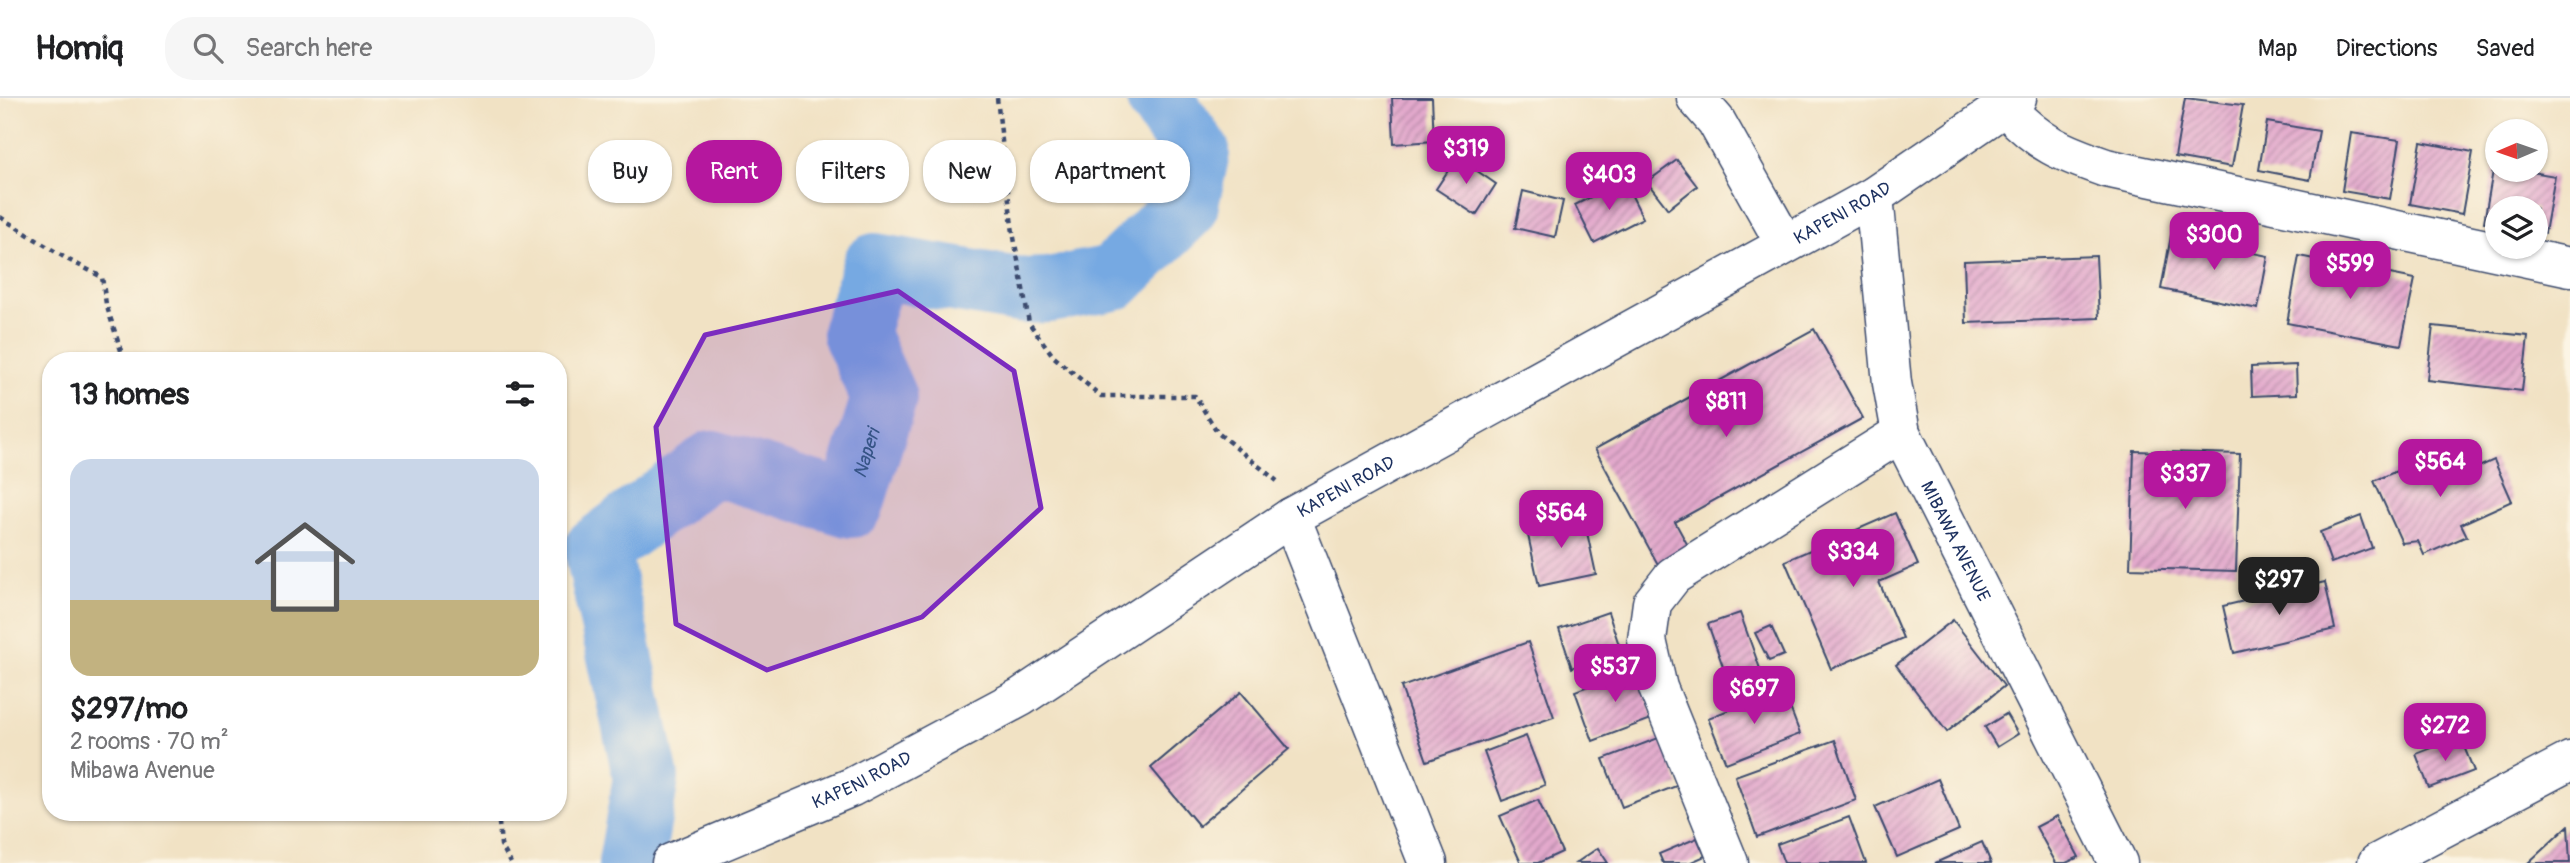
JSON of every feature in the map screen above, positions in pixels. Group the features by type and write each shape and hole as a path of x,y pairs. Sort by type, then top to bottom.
{"street":[{"path":"1696,98 1716,121 1785,244"},
{"name":"KAPENI ROAD","path":"682,858 852,787 1021,697 1291,517 1874,195 2012,103"},
{"path":"2012,103 2032,135 2061,152 2106,168 2570,267"},
{"name":"MIBAWA AVENUE","path":"1874,195 1892,383 1901,433 2118,863"},
{"path":"1729,863 1658,688 1647,640 1652,603 1672,576 1901,433"},
{"path":"1291,517 1428,863"},
{"path":"2377,863 2570,761"}],"path":[{"path":"997,98 1012,226 1029,323 1054,357 1101,396 1195,396 1218,433 1276,479 1291,517"},
{"path":"0,217 67,259 102,277 106,304 121,352"},
{"path":"499,821 501,845 511,863"}],"highlighted area":[{"path":"898,291 1014,371 1041,508 922,617 767,670 676,624 656,427 705,335"}],"building":[{"path":"1392,98 1432,98 1434,141 1394,144"},
{"path":"2185,98 2243,105 2232,167 2175,157"},
{"path":"2267,122 2319,131 2310,180 2259,170"},
{"path":"2351,133 2400,140 2390,199 2342,191"},
{"path":"2421,142 2473,152 2462,214 2410,204"},
{"path":"1457,157 1496,184 1476,215 1436,189"},
{"path":"1677,160 1697,186 1668,209 1647,182"},
{"path":"2548,175 2555,176 2548,216 2548,196 2489,196 2491,182 2548,182"},
{"path":"1624,180 1643,218 1594,243 1575,205"},
{"path":"1523,191 1563,201 1555,237 1515,228"},
{"path":"2171,236 2268,256 2258,309 2161,289"},
{"path":"2096,256 2099,318 1966,323 1964,261"},
{"path":"2299,256 2415,279 2401,345 2287,323"},
{"path":"2433,326 2528,336 2522,391 2427,380"},
{"path":"1814,329 1863,418 1675,522 1692,553 1661,570 1595,449"},
{"path":"2296,365 2297,394 2252,396 2251,367"},
{"path":"2446,449 2459,476 2494,460 2512,501 2461,524 2467,536 2424,555 2418,541 2402,543 2374,481"},
{"path":"2134,451 2240,454 2236,571 2130,568"},
{"path":"1895,513 1918,565 1879,582 1903,638 1831,669 1785,561"},
{"path":"1583,514 1596,574 1539,586 1526,526"},
{"path":"2361,516 2372,548 2331,563 2320,532"},
{"path":"2325,582 2335,629 2234,653 2223,606"},
{"path":"1608,612 1621,651 1572,668 1559,629"},
{"path":"1740,613 1764,680 1732,692 1708,624"},
{"path":"1953,620 2004,686 1947,732 1896,665"},
{"path":"1771,626 1784,655 1769,661 1755,633"},
{"path":"1528,642 1554,717 1427,761 1401,687"},
{"path":"1636,668 1654,718 1593,741 1575,691"},
{"path":"1783,689 1800,734 1726,763 1708,718"},
{"path":"1241,692 1289,749 1199,826 1151,768"},
{"path":"2006,714 2018,734 1997,747 1985,727"},
{"path":"1526,736 1545,785 1502,801 1484,752"},
{"path":"1661,737 1679,785 1622,807 1603,759"},
{"path":"2460,737 2474,771 2429,788 2416,754"},
{"path":"1835,740 1856,800 1757,837 1735,776"},
{"path":"1938,779 1959,830 1897,857 1875,807"},
{"path":"1538,800 1562,852 1538,863 1521,863 1500,816"},
{"path":"2057,816 2079,857 2066,863 2056,863 2036,827"},
{"path":"1849,817 1866,863 1784,863 1777,844"},
{"path":"2568,826 2570,863 2528,863"},
{"path":"1697,838 1705,856 1689,863 1663,863 1659,854"},
{"path":"1982,842 1991,863 1935,863"},
{"path":"1598,848 1608,863 1576,863"}],"waterway":[{"name":"Naperi","path":"631,863 646,778 597,549 713,463 851,505 884,398 855,333 875,266 1024,291 1049,290 1113,278 1185,208 1197,152 1159,98"}]}
